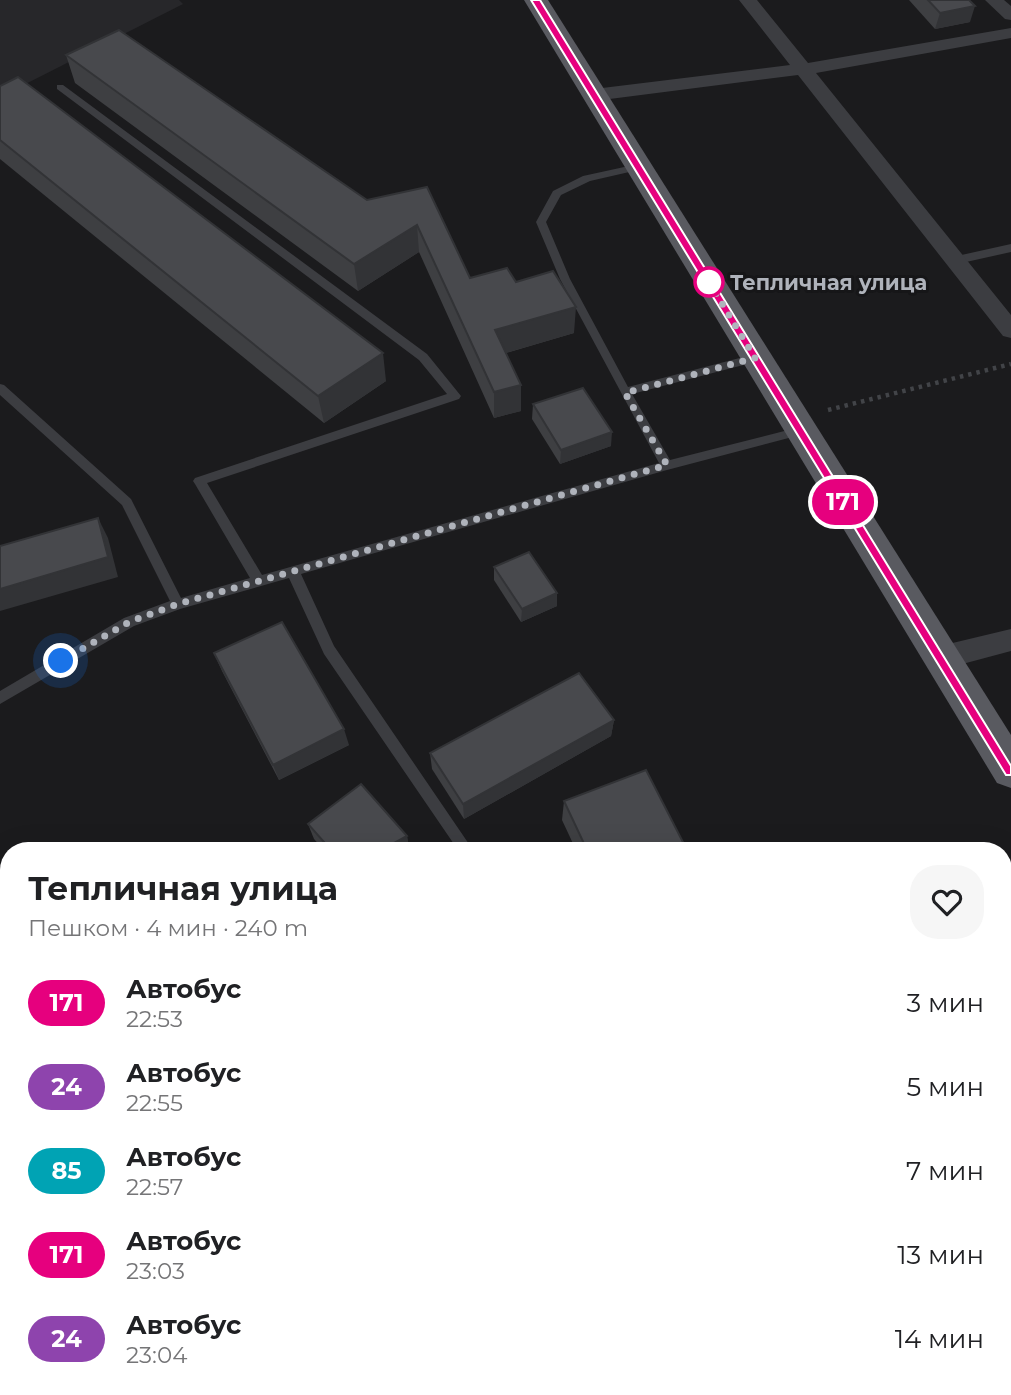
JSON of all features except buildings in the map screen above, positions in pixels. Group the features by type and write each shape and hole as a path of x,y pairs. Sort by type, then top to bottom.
{"main road":[{"path":"536,0 755,358 814,421 940,658 1011,770"}],"street":[{"path":"748,0 1011,330"},
{"path":"994,0 1011,15"},
{"path":"594,95 804,69 1011,33"},
{"path":"940,658 1011,640"}],"lane":[{"path":"60,88 424,357 455,396 199,481 258,580"},
{"path":"638,167 587,178 557,192 541,222 565,279 625,393 667,465"},
{"path":"957,260 1011,248"},
{"path":"625,393 755,358"},
{"path":"0,388 127,502 178,604"},
{"path":"0,698 129,622 178,604 814,421"},
{"path":"293,572 329,650 461,842"}],"path":[{"path":"814,421 1011,365"}],"shaded area":[{"path":"0,0 179,0 183,4 0,97"}],"bus line":[{"name":"171","path":"536,0 925,635 1011,770"}],"place":[{"name":"Тепличная улица","path":"709,282"}],"route":[{"path":"61,661 129,622 178,604 237,585 293,572 667,465 625,393 755,358 709,282"}]}
